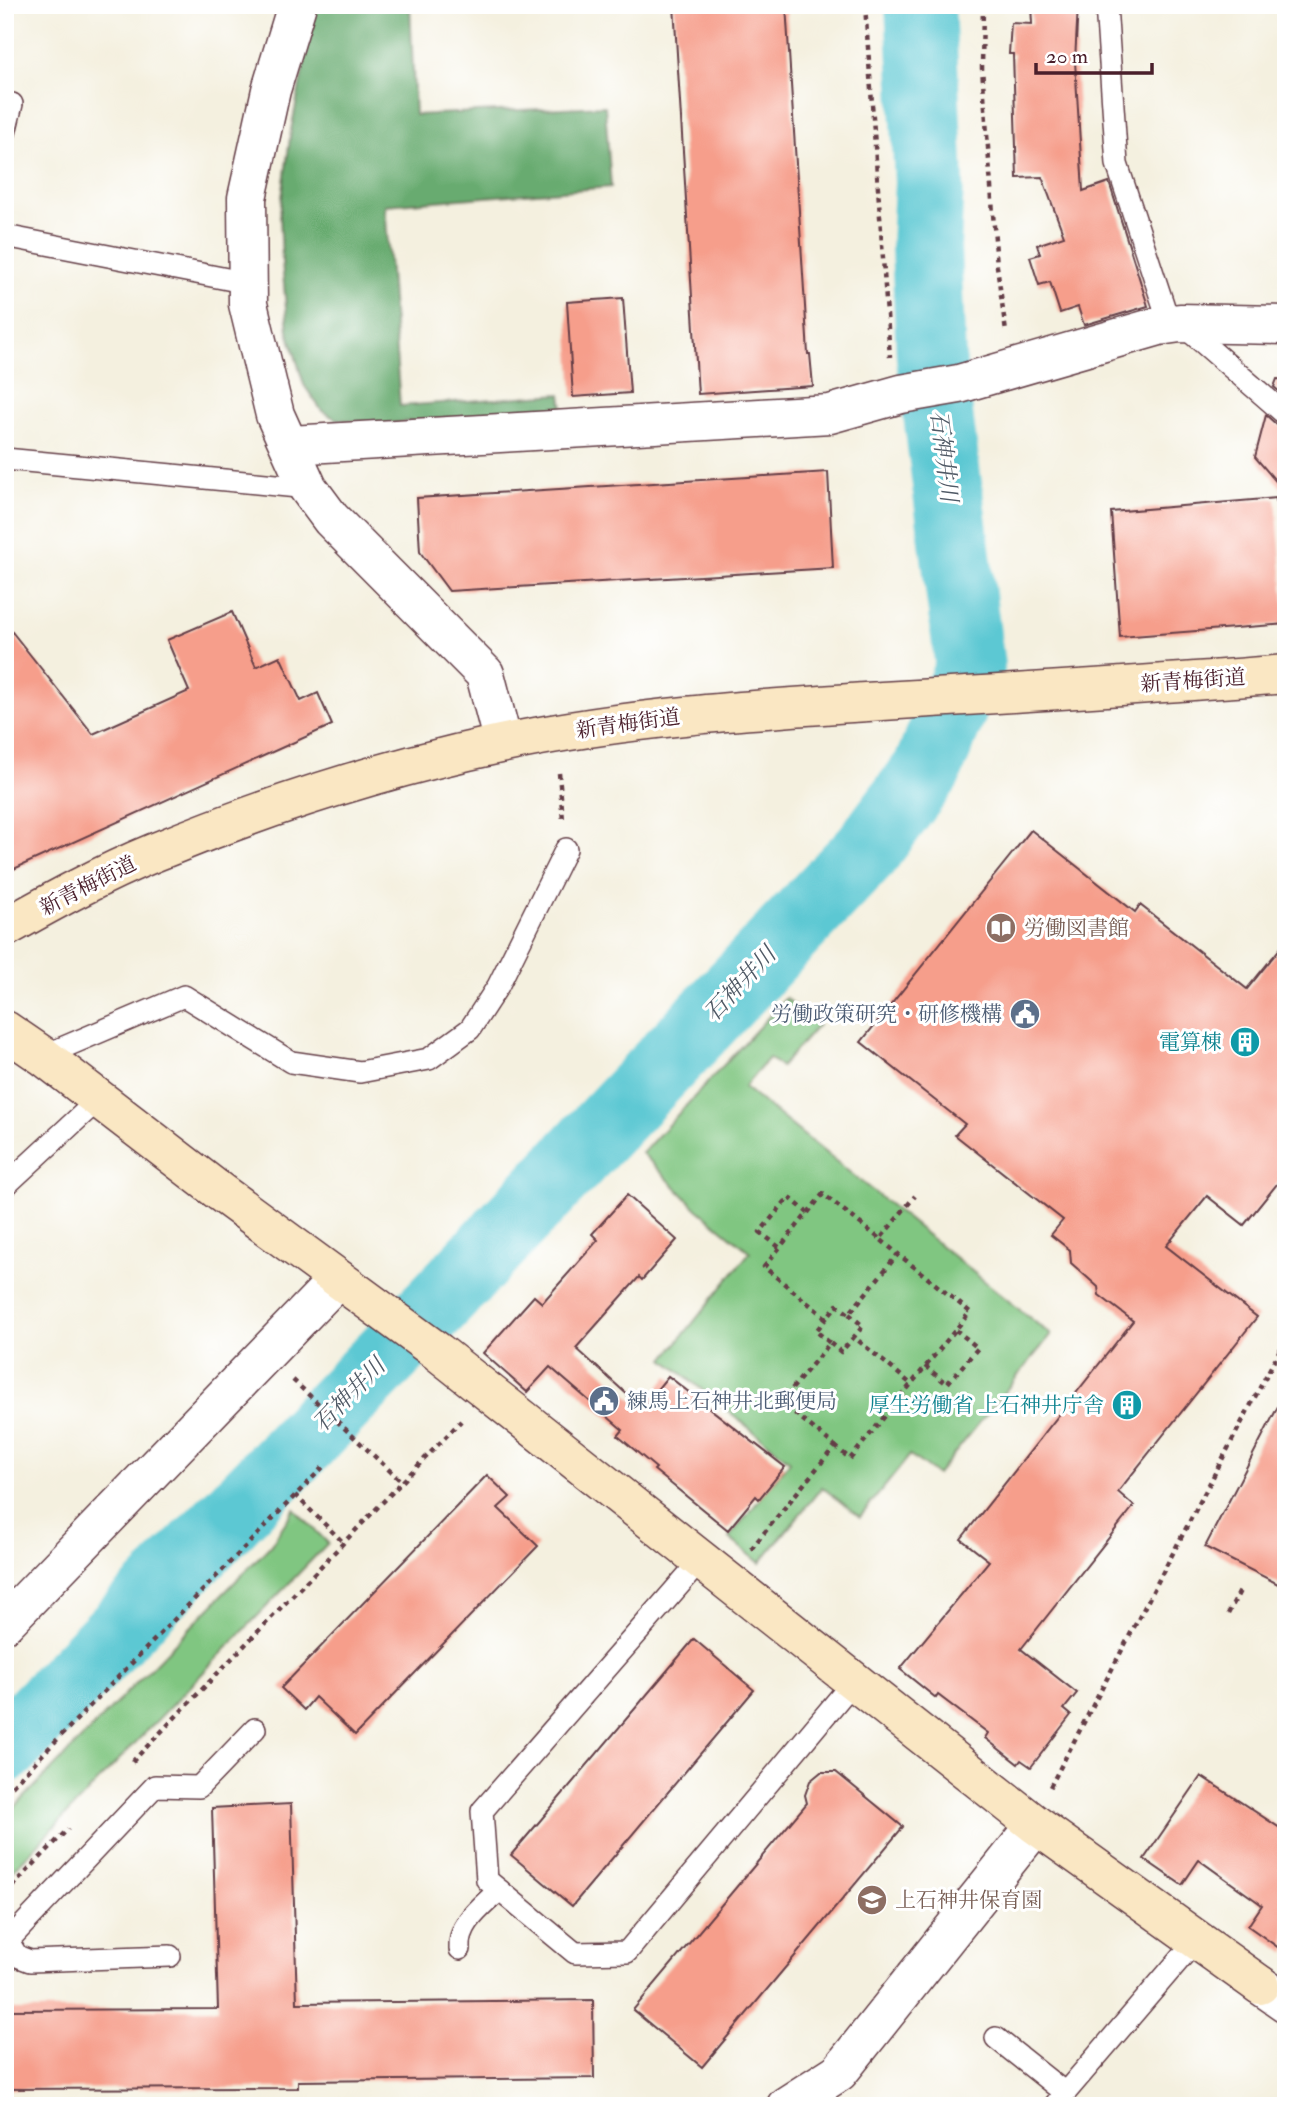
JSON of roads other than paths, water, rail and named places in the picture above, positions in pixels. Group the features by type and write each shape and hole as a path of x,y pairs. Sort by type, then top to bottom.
{"street":[{"path":"297,5 271,90 247,198 248,304 275,415 308,488 331,519 485,674 503,743"},
{"path":"290,445 830,414 897,395 959,384 1159,326 1180,323 1286,325"},
{"name":"新青梅街道","path":"5,928 59,898 152,854 296,800 432,760 503,743 642,721 781,707 1286,674"},
{"path":"5,1030 489,1392 1034,1823 1273,1994"},
{"path":"5,1623 338,1279"},
{"path":"786,2106 839,2072 1034,1823"}],"lane":[{"path":"1106,5 1116,164 1165,310 1286,415"},
{"path":"5,133 12,104"},
{"path":"5,236 248,283"},
{"path":"5,459 308,488"},
{"path":"43,1056 184,996 291,1062 360,1072 429,1059 470,1029 498,986 566,849"},
{"path":"5,1186 99,1099"},
{"path":"713,1570 482,1811 487,1880 575,1953 627,1952 855,1681"},
{"path":"170,1956 30,1961 17,1956 7,1942 155,1786 199,1787 255,1729"},
{"path":"460,1949 459,1935 467,1922 499,1889"},
{"path":"996,2038 1060,2100 1198,1939"}],"waterway":[{"name":"石神井川","path":"5,1748 439,1302 867,850 927,770 970,667 931,358 926,247 929,182 920,5"}],"place":[{"name":"労働図書館","path":"1001,928"},
{"name":"労働政策研究・研修機構","path":"1025,1014"},
{"name":"電算棟","path":"1245,1042"},
{"name":"練馬上石神井北郵便局","path":"604,1401"},
{"name":"厚生労働省 上石神井庁舎","path":"1127,1405"},
{"name":"上石神井保育園","path":"872,1900"}]}
